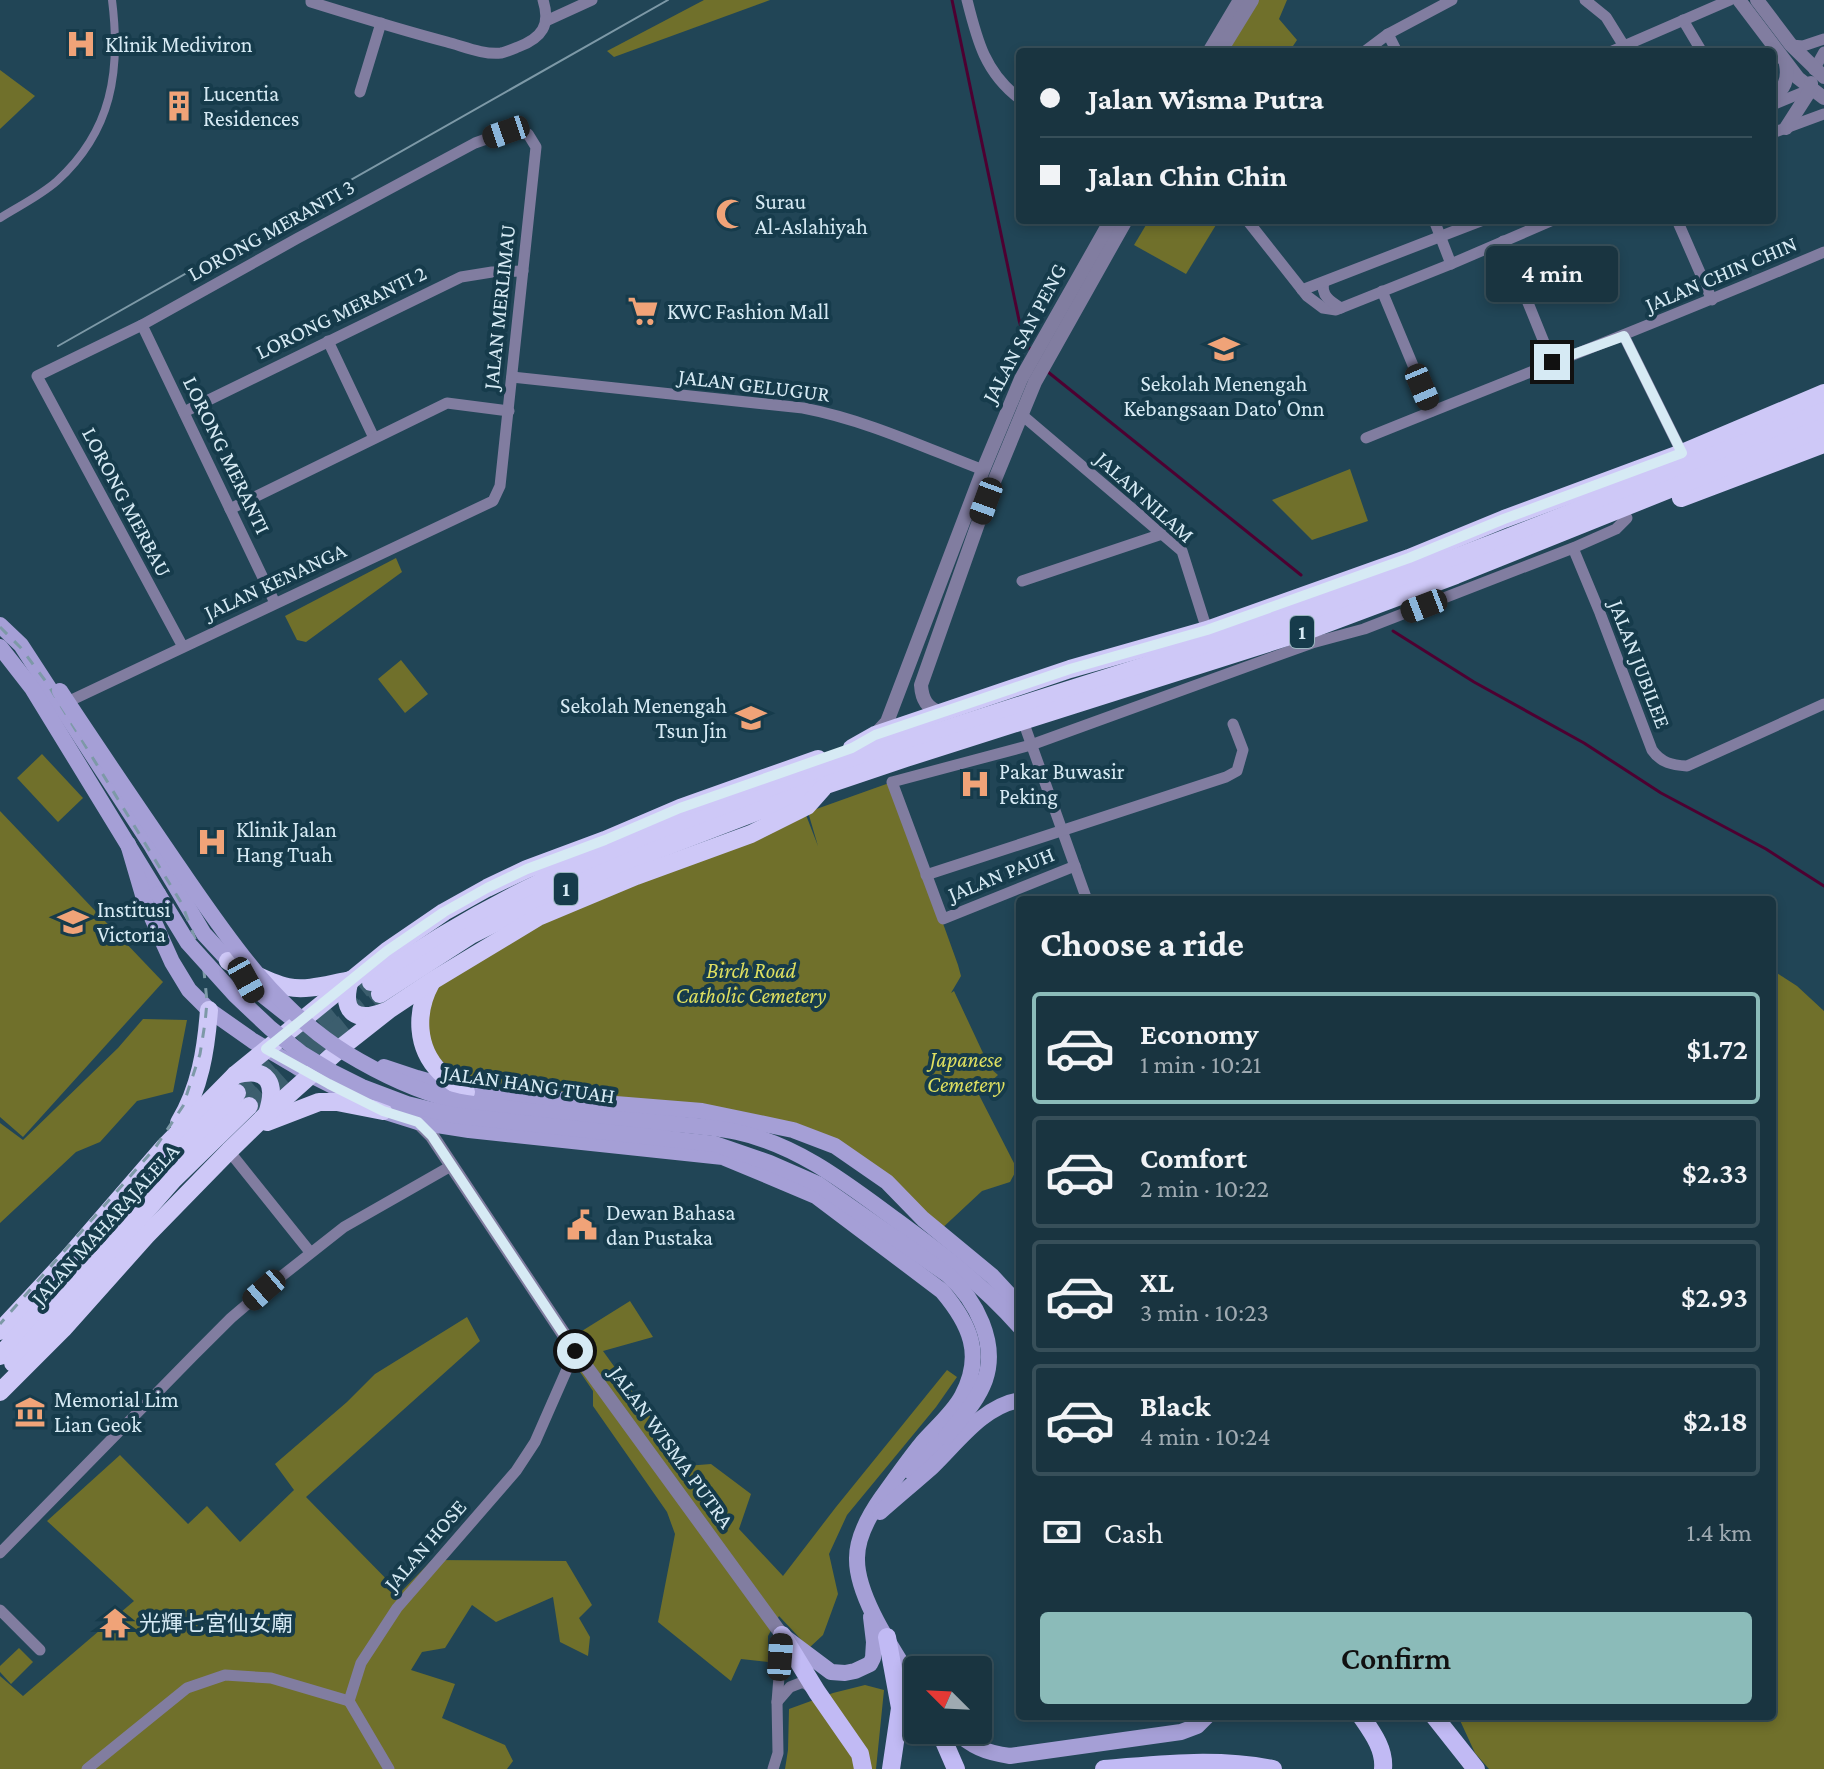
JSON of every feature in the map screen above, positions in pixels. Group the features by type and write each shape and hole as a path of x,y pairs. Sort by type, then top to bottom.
{"highway":[{"path":"165,1146 241,1091 266,1049 350,980 444,912 500,881 680,808 852,748 896,738 947,720 1070,669 1207,630 1409,558 1682,453 1824,393"},
{"name":"1","path":"381,995 426,944 543,881 642,839 947,720 1302,614 1453,559 1824,411"},
{"name":"1","path":"381,995 471,935 545,898 644,855 826,785 1309,630 1456,575 1824,427"},
{"path":"1576,527 1597,527 1627,518 1824,444"},
{"path":"1552,519 1581,498 1621,477"},
{"path":"852,748 875,735 947,720"},
{"path":"0,1392 229,1151 343,1046 381,995 432,981 538,917 636,876 751,834 807,806 826,785"},
{"path":"228,961 287,987 311,987 350,980"},
{"path":"350,980 345,996 347,1005 359,1015 376,1015 381,995"},
{"path":"432,981 420,1011 420,1030 426,1052 440,1072 466,1092"},
{"path":"0,1331 165,1146 196,1092 209,1010"},
{"path":"241,1091 249,1072 257,1072 269,1082 272,1092 261,1120"},
{"name":"JALAN MAHARAJALELA","path":"0,1356 158,1176 241,1091"},
{"name":"JALAN MAHARAJALELA","path":"0,1377 173,1180 241,1091"},
{"path":"261,1120 319,1102 337,1102 383,1111"}],"main road":[{"name":"JALAN HANG TUAH","path":"0,613 24,636 108,764 247,963 283,1004 344,1052 391,1078 453,1101 548,1114 701,1127 738,1132 777,1144 839,1178 944,1255 978,1283 1016,1323"},
{"name":"JALAN HANG TUAH","path":"0,625 21,645 60,705 82,756 128,844 188,943 247,1006 301,1053 362,1087 407,1104 452,1115 715,1144 770,1163 818,1184 962,1287 979,1317 988,1347 989,1363 984,1382 972,1404 946,1437 885,1493"},
{"name":"JALAN HANG TUAH","path":"0,647 151,845 204,934 246,980 297,1023 389,1069 466,1092 702,1111 783,1127 835,1146 887,1182 923,1219 992,1276 1016,1302"},
{"name":"JALAN HANG TUAH","path":"128,844 145,902 172,962 189,990 209,1010 311,1075 383,1111 418,1122 723,1157 816,1196 942,1291 957,1308 974,1349 968,1380 961,1398 885,1493"},
{"path":"209,1010 245,1020 253,1015 256,998 246,980"},
{"path":"900,1258 901,1238 909,1226 923,1219"},
{"path":"866,1523 931,1468 981,1419 996,1408 1016,1401"},
{"path":"885,1493 866,1523 856,1555 860,1583 869,1605 904,1666"},
{"path":"782,1635 831,1672 855,1671 870,1664 875,1651 869,1605"},
{"path":"782,1635 860,1754 863,1769"},
{"path":"887,1637 900,1708 891,1769"},
{"path":"972,1744 989,1753 1010,1756 1181,1732 1203,1720"},
{"path":"1364,1720 1373,1733 1382,1760"},
{"path":"1437,1720 1476,1769"},
{"path":"945,1744 956,1769"},
{"path":"1104,1769 1189,1762 1273,1769"}],"street":[{"path":"0,218 55,182 91,143 108,101 113,77 112,0"},
{"path":"311,1 481,51 502,53 535,39 542,31 546,21 543,0"},
{"path":"546,21 592,0"},
{"path":"967,0 983,56 1006,88 1016,96"},
{"path":"1211,48 1240,0"},
{"path":"1222,48 1252,0"},
{"path":"1369,48 1388,34 1452,0"},
{"path":"1585,0 1606,17 1624,46"},
{"path":"1619,48 1730,0"},
{"path":"1739,0 1774,48"},
{"path":"1757,0 1811,74 1817,89"},
{"path":"1683,20 1700,48"},
{"path":"360,92 381,23"},
{"path":"1388,34 1395,48"},
{"path":"1791,45 1803,46 1824,39"},
{"path":"1791,45 1819,74"},
{"path":"1776,50 1786,64 1824,98"},
{"path":"1819,74 1824,52"},
{"path":"1776,95 1788,79 1786,64"},
{"path":"1776,104 1817,89"},
{"path":"1779,130 1817,89"},
{"path":"1779,130 1824,114"},
{"name":"LORONG MERANTI 3","path":"37,376 142,325 475,143 506,132 528,134"},
{"name":"JALAN MERLIMAU","path":"500,486 536,147 528,134"},
{"name":"JALAN SAN PENG","path":"875,735 887,722 983,470 1109,224"},
{"name":"JALAN SAN PENG","path":"1043,352 1123,224"},
{"path":"1250,224 1302,290 1323,308 1330,310 1341,309 1543,224"},
{"path":"1436,224 1451,264"},
{"path":"1302,290 1473,224"},
{"path":"1679,224 1712,300"},
{"path":"1503,241 1552,362"},
{"name":"JALAN CHIN CHIN","path":"1366,438 1624,336 1824,252"},
{"name":"LORONG MERANTI 2","path":"184,412 461,277 523,271"},
{"path":"1324,282 1326,297 1341,309"},
{"path":"1382,291 1432,411"},
{"name":"LORONG MERANTI","path":"142,325 275,603"},
{"path":"1624,336 1682,453"},
{"path":"328,341 374,438"},
{"name":"JALAN SAN PENG","path":"923,674 986,501 1022,415 1033,370"},
{"name":"LORONG MERBAU","path":"37,376 183,647"},
{"name":"JALAN GELUGUR","path":"512,377 792,407 837,415 891,432 983,470"},
{"path":"230,509 447,403 509,411"},
{"name":"JALAN NILAM","path":"1022,415 1182,551 1207,630"},
{"path":"986,501 983,470 1005,456"},
{"name":"JALAN KENANGA","path":"60,705 493,501 500,486"},
{"path":"1233,724 1243,750 1237,771 1226,777 926,875 892,782 1031,745 1312,643 1364,629 1573,548 1616,529 1627,518"},
{"path":"1026,579 1162,534"},
{"name":"JALAN JUBILEE","path":"1573,548 1657,757 1671,765 1687,766 1824,704"},
{"path":"906,670 908,683 912,687 923,674"},
{"path":"923,674 921,685 924,701 947,720"},
{"name":"JALAN PAUH","path":"1023,721 1086,896"},
{"name":"JALAN PAUH","path":"926,875 943,919 1075,866"},
{"name":"JALAN WISMA PUTRA","path":"418,1122 432,1136 575,1351 782,1635"},
{"path":"0,1553 231,1318 310,1252 360,1217 450,1164 452,1127"},
{"path":"229,1151 310,1252"},
{"name":"JALAN HOSE","path":"349,1701 361,1663 397,1608 516,1471 535,1442 575,1351"},
{"path":"0,1610 40,1650"},
{"path":"773,1769 778,1753 777,1702 782,1635"},
{"path":"87,1769 187,1688 225,1675 271,1678 349,1701 389,1769"},
{"path":"777,1702 790,1687 803,1682 817,1692"}],"green space":[{"path":"704,0 770,0 614,57 607,51"},
{"path":"1257,0 1287,0 1279,19 1297,40 1292,48 1228,48"},
{"path":"0,70 35,96 0,129"},
{"path":"1147,224 1217,224 1186,274 1134,245"},
{"path":"1350,469 1368,521 1312,540 1272,500"},
{"path":"396,558 402,572 306,642 297,640 285,616"},
{"path":"401,660 428,694 405,713 378,679"},
{"path":"42,754 83,798 58,822 17,778"},
{"name":"Birch Road Catholic Cemetery","path":"892,782 958,965 961,976 951,993 954,991 990,1068 998,1075 978,1093 1016,1171 1010,1182 982,1191 938,1232 836,1146 773,1124 465,1084 424,1043 432,981 521,930 806,815 818,846 808,812"},
{"path":"0,811 163,982 23,1137 0,1117"},
{"path":"1776,973 1797,986 1824,1011 1824,1769 1489,1769 1475,1753 1460,1720 1776,1720"},
{"path":"143,1019 187,1020 173,1092 137,1101 100,1142 76,1152 0,1223 0,1123 23,1140 118,1048"},
{"path":"630,1301 653,1337 603,1351 686,1466 711,1464 751,1494 739,1529 783,1576 947,1370 957,1377 847,1515 829,1554 838,1594 823,1635 809,1648 779,1616 768,1636 768,1662 741,1659 731,1681 658,1622 675,1534 667,1512 593,1406 593,1391 561,1344"},
{"path":"467,1317 480,1341 306,1497 400,1593 432,1560 566,1561 592,1605 579,1618 590,1637 588,1656 560,1642 553,1597 496,1622 472,1605 445,1648 422,1652 411,1670 455,1684 442,1718 505,1745 513,1761 507,1769 0,1769 0,1676 23,1696 134,1601 47,1521 120,1455 188,1524 207,1506 240,1542 294,1490 275,1464 375,1374"},
{"path":"19,1648 33,1662 11,1684 0,1672 0,1666"},
{"path":"865,1685 884,1690 876,1769 785,1769 789,1709"}],"waterway":[{"path":"952,0 1019,320 1031,351"},
{"path":"1048,372 1301,575"},
{"path":"1393,631 1474,682 1584,743 1661,793 1766,849 1824,886"}],"tunnel":[{"path":"237,1093 371,982"},
{"path":"249,1106 313,1048 380,994"}],"tram line":[{"path":"58,346 668,0"}],"railway":[{"path":"0,627 21,648 47,683 182,904 198,947 207,1002 200,1054 183,1106 155,1148 0,1324"}],"place":[{"name":"Klinik Mediviron","path":"81,44"},
{"name":"Lucentia Residences","path":"179,106"},
{"name":"Surau Al-Aslahiyah","path":"731,214"},
{"name":"KWC Fashion Mall","path":"643,311"},
{"name":"Sekolah Menengah Kebangsaan Dato' Onn","path":"1224,349"},
{"name":"Sekolah Menengah Tsun Jin","path":"751,718"},
{"name":"Pakar Buwasir Peking","path":"975,784"},
{"name":"Klinik Jalan Hang Tuah","path":"212,842"},
{"name":"Institusi Victoria","path":"73,922"},
{"name":"Dewan Bahasa dan Pustaka","path":"582,1225"},
{"name":"Memorial Lim Lian Geok","path":"30,1412"},
{"name":"光輝七宮仙女廟","path":"115,1623"}],"route":[{"path":"575,1351 432,1136 418,1122 383,1111 266,1049 387,951 444,912 527,869 696,801 852,748 875,735 1070,669 1207,630 1409,558 1682,453 1624,336 1552,362"}],"park label":[{"name":"Japanese Cemetery","path":"966,1072"}]}
